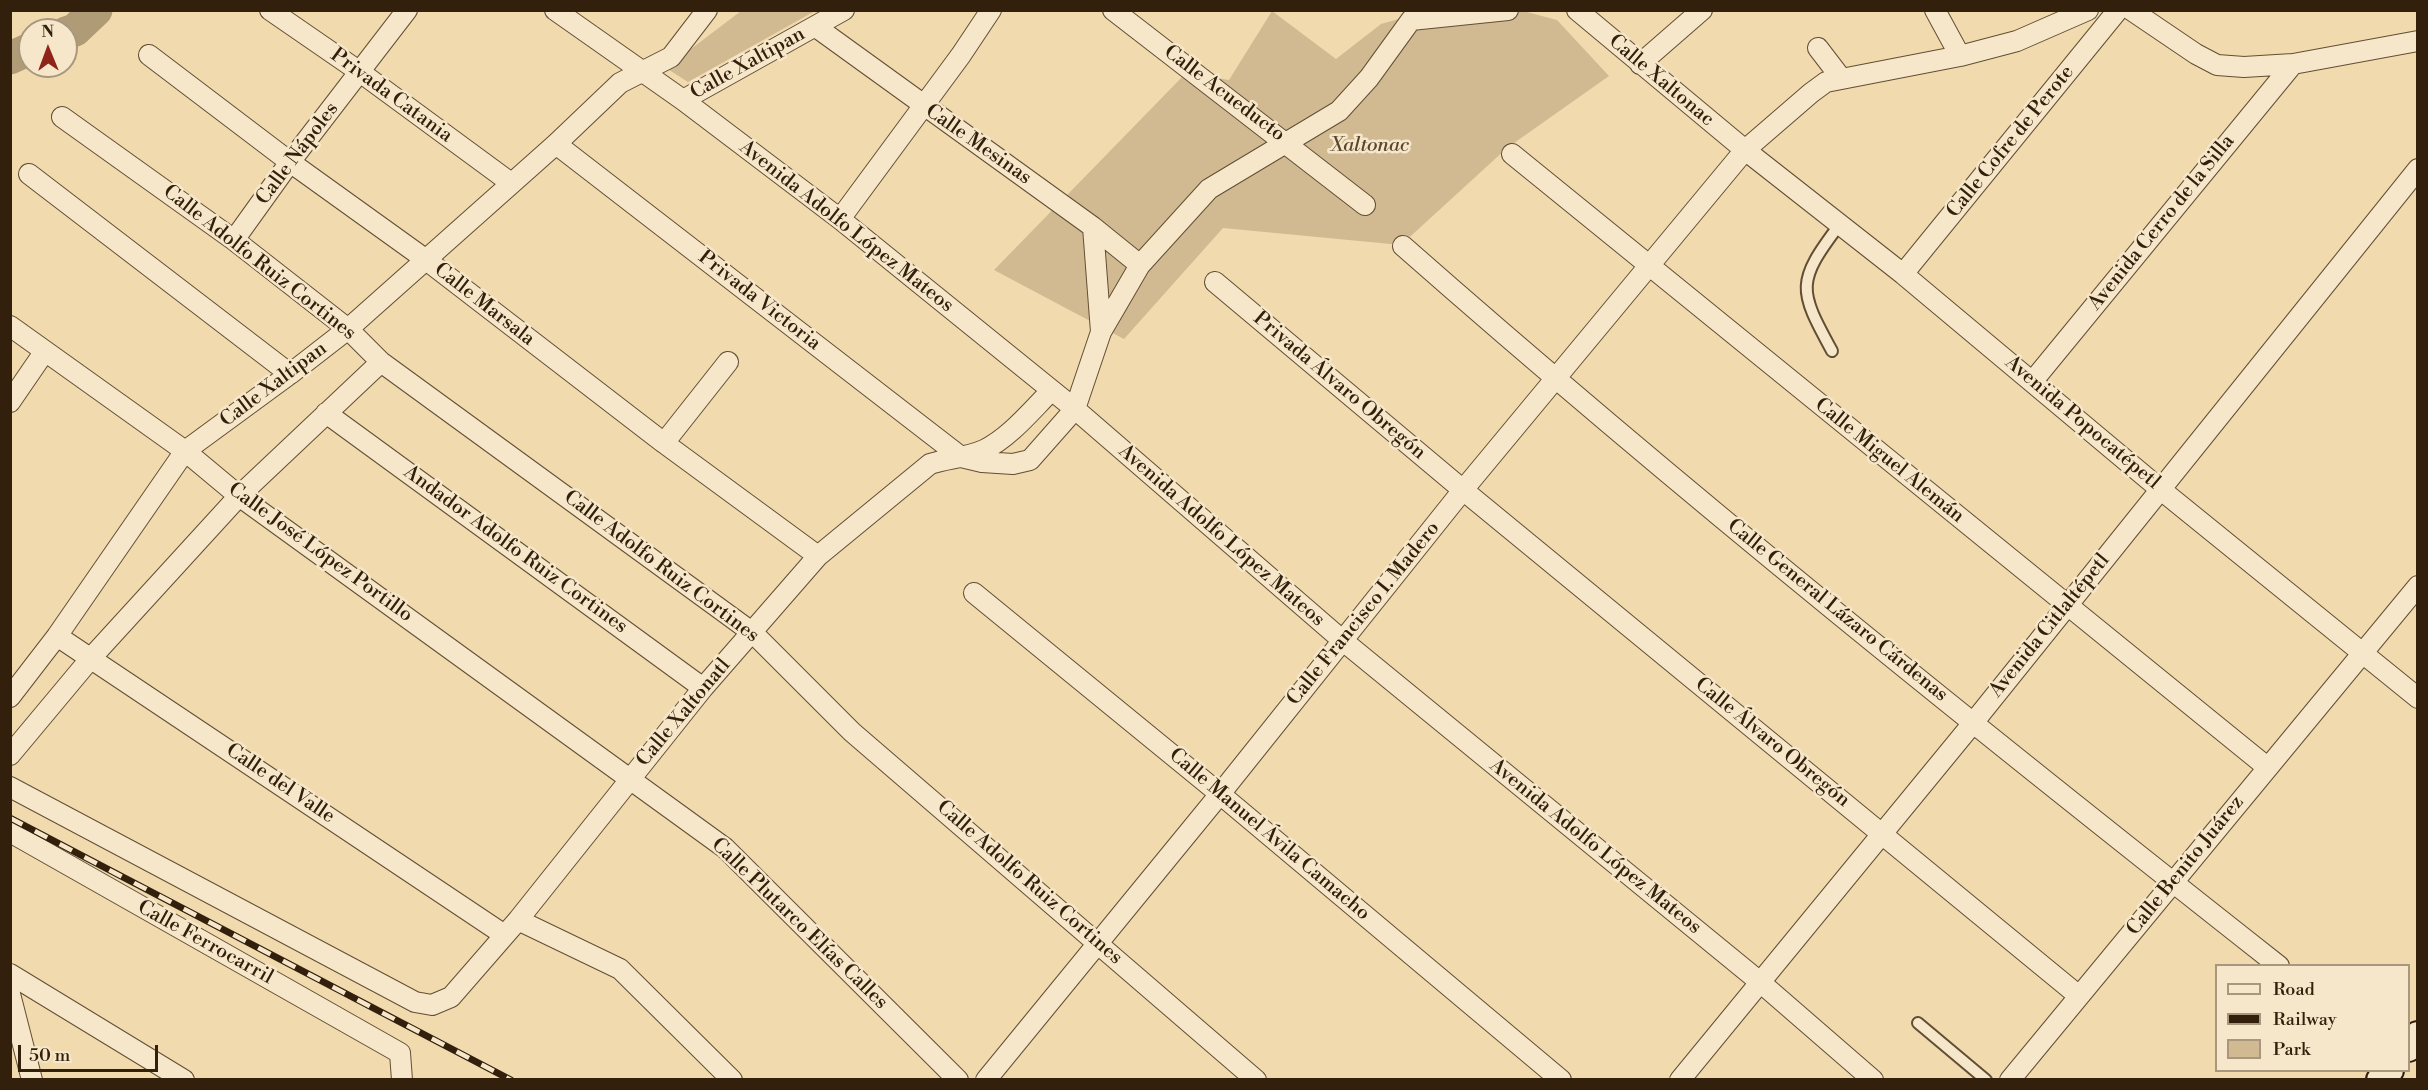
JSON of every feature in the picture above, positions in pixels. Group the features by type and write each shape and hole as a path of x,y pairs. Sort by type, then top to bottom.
{"street":[{"name":"Privada Catania","path":"270,10 360,72 511,183"},
{"name":"Calle Nápoles","path":"234,240 290,162 407,10"},
{"name":"Avenida Adolfo López Mateos","path":"555,10 683,100 840,219 1051,392 1075,409 1342,640 1760,982 1873,1080"},
{"name":"Calle Xaltipan","path":"10,697 57,636 185,451 348,328 556,144 620,83 643,74 671,57 707,10"},
{"name":"Calle Xaltipan","path":"683,100 843,10"},
{"path":"840,219 991,10"},
{"name":"Calle Acueducto","path":"1113,10 1288,144 1339,111 1369,78 1414,15 1508,10"},
{"name":"Calle Xaltonac","path":"1577,10 1745,150"},
{"path":"1935,10 1960,56"},
{"name":"Calle Francisco I. Madero","path":"986,1080 1220,794 1463,490 1745,150 1826,82 1960,56 2017,41 2088,10"},
{"name":"Calle Cofre de Perote","path":"1904,274 2118,10"},
{"path":"2131,10 2196,54 2217,65 2244,67 2292,63 2418,41"},
{"path":"1640,64 1698,12"},
{"name":"Calle Mesinas","path":"816,27 1093,227 1140,265"},
{"path":"1818,48 1841,78"},
{"name":"Calle Marsala","path":"149,56 290,162 425,259 664,443 818,556"},
{"name":"Avenida Cerro de la Silla","path":"2032,382 2292,63"},
{"name":"Calle Adolfo Ruiz Cortines","path":"62,117 234,240 348,328 381,362 753,633 852,732 1256,1080"},
{"name":"Privada Victoria","path":"556,144 961,457"},
{"path":"961,457 982,462 1013,464 1030,460 1075,409 1101,332 1140,265 1209,189 1288,144 1365,205"},
{"name":"Avenida Popocatépetl","path":"1745,150 1904,274 2160,489 2418,698"},
{"name":"Calle Miguel Alemán","path":"1512,154 2267,767"},
{"name":"Avenida Citlaltépetl","path":"1680,1080 1883,834 2418,170"},
{"path":"29,174 290,374"},
{"path":"1093,227 1101,332"},
{"name":"Calle General Lázaro Cárdenas","path":"1403,246 1555,380 1973,723 2276,964"},
{"name":"Privada Álvaro Obregón","path":"1215,282 1463,490"},
{"name":"Calle José López Portillo","path":"10,326 185,451 240,496 630,778"},
{"path":"10,402 45,351"},
{"path":"10,755 91,658 240,496 381,362"},
{"path":"664,443 728,362"},
{"name":"Calle Xaltonatl","path":"10,787 415,1002 432,1005 451,997 503,934 518,920 703,688 818,556 930,464 984,450 1007,435 1051,392"},
{"name":"Andador Adolfo Ruiz Cortines","path":"326,413 703,688"},
{"name":"Calle Álvaro Obregón","path":"1463,490 2079,996"},
{"name":"Calle Benito Juárez","path":"2010,1080 2418,586"},
{"name":"Calle Manuel Ávila Camacho","path":"974,593 1220,794 1561,1080"},
{"name":"Calle del Valle","path":"57,636 503,934"},
{"name":"Calle Plutarco Elías Calles","path":"630,778 724,848 958,1080"},
{"name":"Calle Ferrocarril","path":"10,832 400,1053 402,1080"},
{"path":"518,920 620,969 732,1080"},
{"path":"10,974 184,1080"},
{"path":"10,994 32,1080"}],"lane":[{"path":"1832,351 1810,312 1806,291 1808,272 1840,224"},
{"path":"1918,1023 1986,1080"}],"green space":[{"path":"741,11 815,11 688,82 666,68"},
{"name":"Xaltonac","path":"1272,11 1336,59 1381,24 1427,11 1523,11 1557,20 1609,76 1507,148 1401,245 1223,228 1124,339 994,270 1186,73 1229,80"}],"waterway":[{"path":"78,27 96,10"},
{"path":"10,58 18,54"}],"railway":[{"path":"10,818 511,1080"}]}
